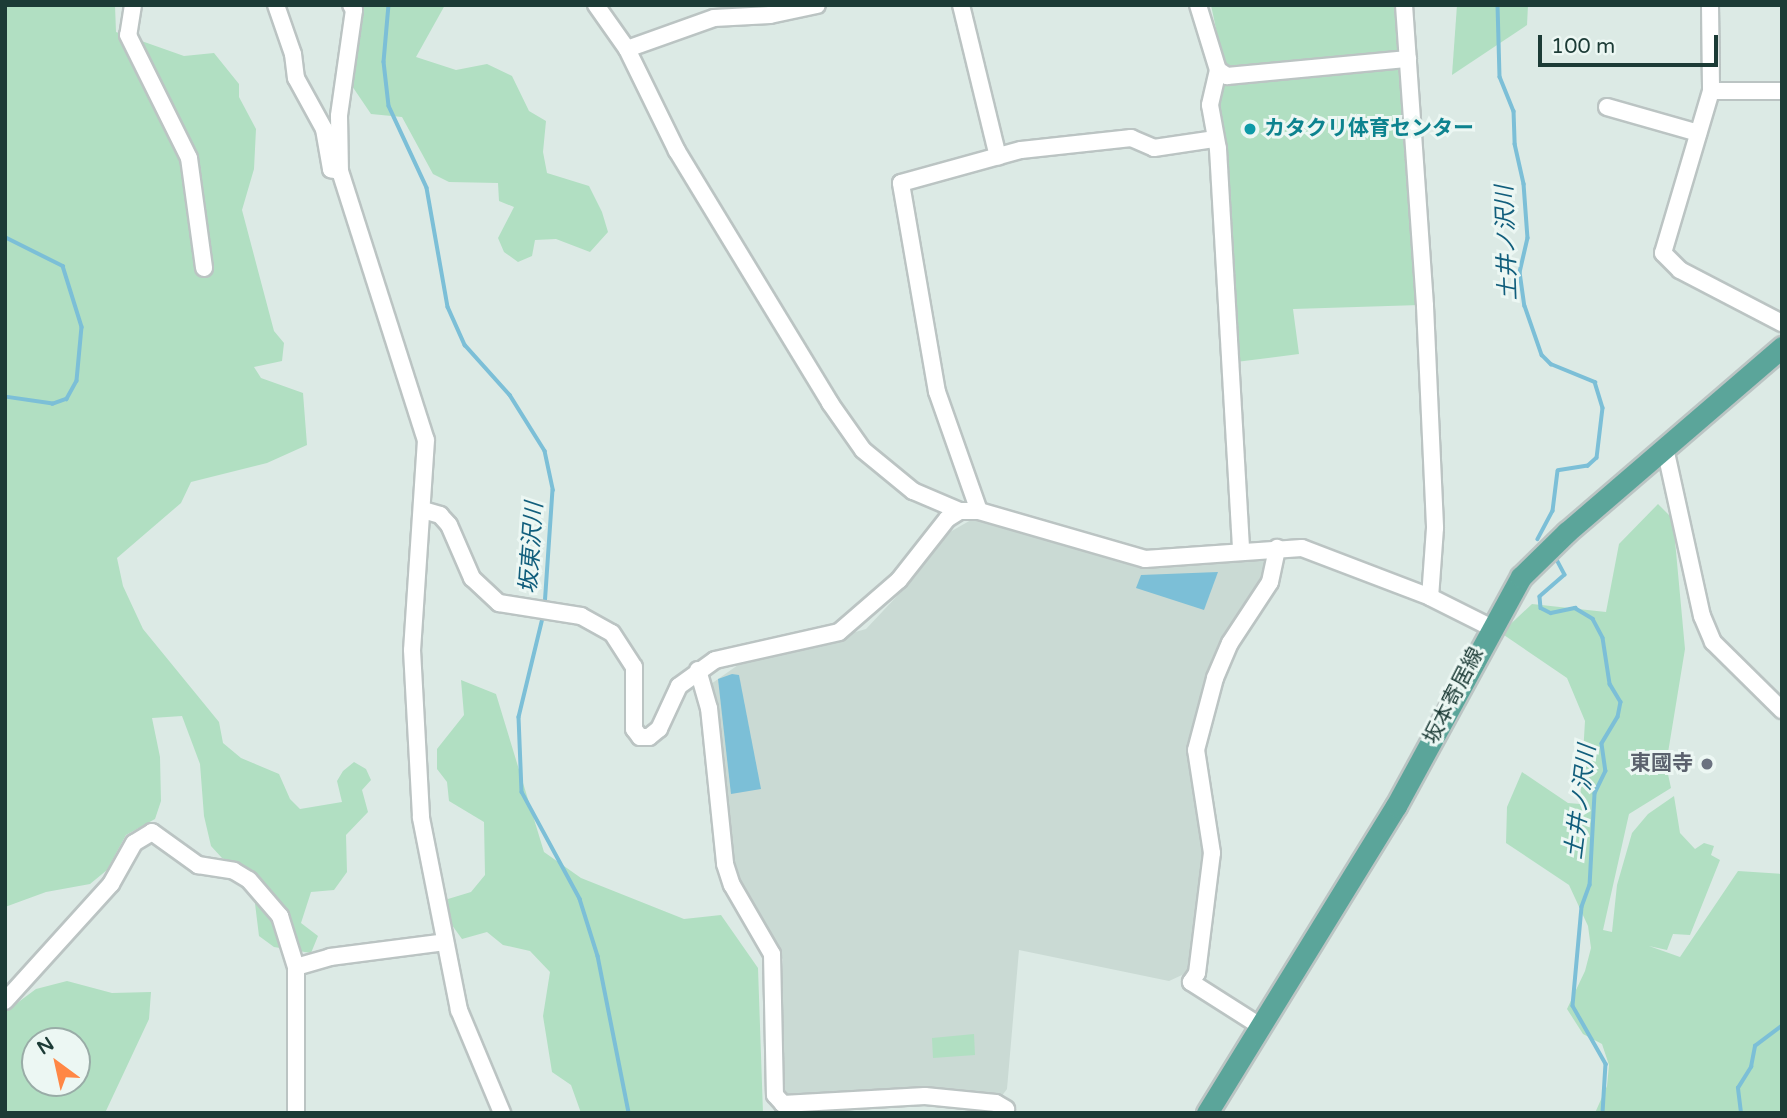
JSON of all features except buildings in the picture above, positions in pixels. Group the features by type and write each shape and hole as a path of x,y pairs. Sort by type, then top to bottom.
{"main road":[{"name":"坂本寄居線","path":"1207,1113 1396,806 1490,627 1529,567 1782,347"}],"street":[{"path":"133,5 128,21 132,45 176,125 189,158 204,268"},
{"path":"276,5 293,54 296,78 324,130 331,169 340,171"},
{"path":"351,5 354,10 339,116 340,171 426,440 412,650 416,752 426,847 462,1019 502,1113"},
{"path":"596,5 627,49 677,151 771,312 863,450 913,491 960,511 979,511 1144,559 1241,550 1302,548 1430,597 1490,627"},
{"path":"627,49 715,18 770,15 817,5"},
{"path":"961,5 998,157"},
{"path":"1198,5 1218,70 1210,105 1215,139 1241,550"},
{"path":"1404,5 1435,528 1430,597"},
{"path":"1710,5 1711,91 1663,253 1681,270 1782,323"},
{"path":"1218,70 1237,76 1408,59"},
{"path":"1711,91 1782,91"},
{"path":"1607,107 1699,134"},
{"path":"979,511 937,392 913,275 901,183 1021,150 1131,138 1154,148 1215,139"},
{"path":"1665,448 1702,616 1713,642 1782,710"},
{"path":"423,510 440,515 449,525 472,578 499,603 581,616 612,633 634,667 634,729 640,737 649,737 659,729 679,685 715,660 839,632 898,580 947,519 960,511"},
{"path":"1260,1026 1191,982 1196,972 1212,853 1196,750 1215,678 1230,643 1270,582 1277,548"},
{"path":"698,670 709,708 725,864 732,885 772,954 775,1095 783,1104 925,1096 996,1103 1006,1108"},
{"path":"5,1001 111,884 134,843 152,832 198,865 234,871 266,895 288,933 296,967 296,1113"},
{"path":"296,967 330,957 445,942"},
{"path":"916,1113 925,1096"}],"shaded area":[{"path":"978,516 1140,565 1267,557 1264,581 1196,719 1208,846 1193,970 1169,981 1019,950 1007,1089 1001,1097 790,1099 781,1093 778,1049 783,960 731,863 711,684 738,665 866,629 915,577 943,536"}],"green space":[{"path":"5,5 115,5 116,32 184,56 214,53 239,84 239,97 256,129 254,169 242,210 274,331 284,343 282,361 254,367 261,378 303,393 307,445 267,463 191,482 181,503 117,558 123,586 143,629 219,722 223,743 241,758 279,774 290,799 300,809 342,802 337,781 343,771 354,762 366,769 371,780 362,790 368,812 346,835 347,872 334,890 311,892 301,923 318,936 311,953 274,947 259,936 251,871 222,858 211,846 204,816 200,764 182,716 152,718 160,757 161,801 155,819 126,835 107,870 90,884 46,892 5,907"},
{"path":"360,5 445,5 416,57 456,70 487,64 512,76 529,111 546,121 543,152 547,173 589,186 602,212 608,232 590,252 556,239 535,240 532,256 518,262 504,252 498,238 514,207 499,201 498,183 449,182 433,174 402,117 371,114 352,86"},
{"path":"1211,5 1400,5 1420,305 1293,309 1299,354 1236,362 1218,103 1219,43"},
{"path":"1457,5 1528,5 1527,25 1452,75"},
{"path":"1658,504 1673,519 1685,649 1666,765 1671,788 1629,814 1603,930 1612,932 1617,885 1632,833 1648,814 1674,796 1680,833 1695,849 1704,843 1714,846 1711,855 1720,860 1690,935 1673,934 1667,950 1649,946 1680,957 1738,871 1782,874 1782,1113 1595,1113 1607,1086 1609,1065 1602,1044 1583,1034 1567,1009 1585,971 1591,948 1588,926 1569,885 1506,843 1507,807 1522,772 1568,803 1580,804 1585,721 1567,678 1501,633 1532,604 1606,612 1619,544"},
{"path":"461,680 496,694 544,852 581,878 684,919 721,915 758,968 763,1113 581,1113 571,1085 552,1072 543,1016 550,972 530,951 503,945 487,932 462,939 449,921 448,899 471,892 485,875 484,822 449,801 447,782 437,769 437,749 464,715"},
{"path":"67,981 112,993 151,992 149,1019 105,1113 5,1113 5,1012 36,989"},
{"path":"974,1034 975,1055 933,1058 932,1038"}],"water":[{"path":"1218,572 1204,610 1136,588 1141,575"},
{"path":"732,674 739,675 761,789 731,794 718,679"}],"waterway":[{"name":"坂東沢川","path":"389,5 384,62 389,106 427,188 448,307 465,345 510,395 545,451 553,490 545,606"},
{"name":"土井ノ沢川","path":"1498,5 1500,77 1514,111 1515,144 1524,184 1528,238 1520,272 1525,306 1542,355 1551,364 1595,382 1603,408 1597,458 1588,466 1558,471 1553,511 1538,539"},
{"path":"5,237 63,266 82,327 77,381 67,399 53,404 5,397"},
{"name":"土井ノ沢川","path":"1555,556 1565,575 1540,597 1541,608 1551,613 1575,608 1593,619 1603,638 1610,684 1621,702 1618,717 1602,744 1606,771 1595,794 1590,885 1582,907 1573,1006 1606,1064 1603,1113"},
{"name":"坂東沢川","path":"544,614 519,717 522,792 580,899 598,956 629,1113"},
{"path":"1741,1113 1738,1088 1751,1067 1755,1046 1782,1026"}],"place":[{"name":"カタクリ体育センター","path":"1250,129"},
{"name":"東國寺","path":"1707,764"}]}
